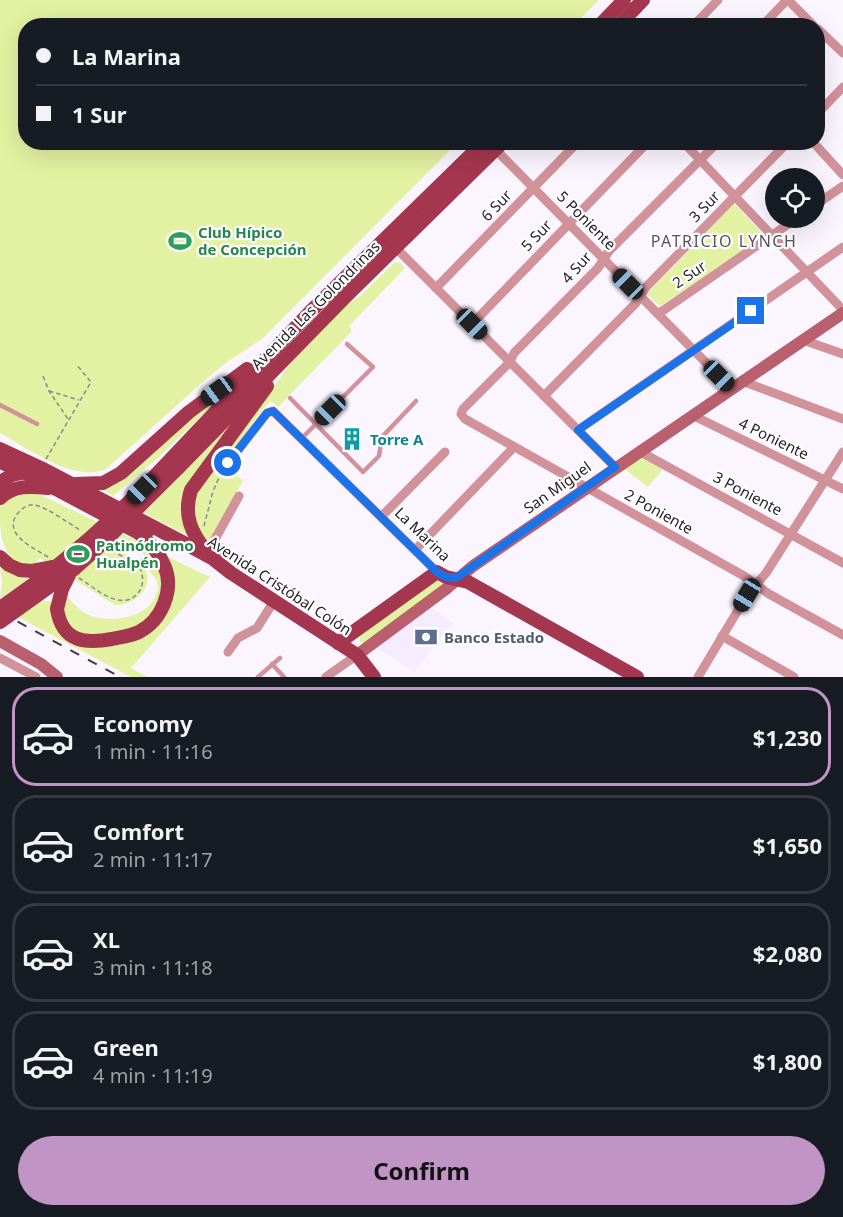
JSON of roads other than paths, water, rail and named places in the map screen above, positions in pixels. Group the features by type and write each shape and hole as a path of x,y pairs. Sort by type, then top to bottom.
{"main road":[{"path":"607,18 624,0"},
{"path":"626,18 643,0"},
{"name":"Avenida Las Golondrinas","path":"69,566 134,514 173,465 269,355 311,311 446,180 486,150"},
{"name":"Avenida Las Golondrinas","path":"173,465 446,199 489,150"},
{"path":"215,560 195,536 189,523 187,512 191,490 291,351"},
{"path":"0,498 20,487 97,484 115,477 207,398 269,355"},
{"name":"Avenida Cristóbal Colón","path":"0,449 46,471 65,487 139,533"},
{"name":"Avenida Cristóbal Colón","path":"0,462 65,487 161,531 215,560 357,655 374,677"},
{"path":"0,482 12,475 24,472 46,471"},
{"path":"139,533 161,531"},
{"path":"69,566 57,609 60,621 67,632 87,642 127,636 138,632 159,614 168,588 168,575 159,554 139,533"},
{"path":"0,557 9,565 20,570 38,571 69,566"},
{"path":"0,608 69,566"},
{"path":"0,622 69,566"},
{"path":"338,643 437,572"},
{"name":"La Marina","path":"437,572 476,586 637,677"}],"street":[{"path":"701,18 718,0"},
{"path":"770,18 788,0 807,18"},
{"path":"825,36 843,53"},
{"path":"825,107 841,94"},
{"name":"5 Poniente","path":"499,150 731,388"},
{"name":"6 Sur","path":"436,288 570,150"},
{"name":"5 Sur","path":"472,324 640,150"},
{"path":"691,150 808,271 843,312"},
{"name":"4 Sur","path":"461,414 510,362 514,353 598,268 609,251 710,150"},
{"name":"3 Sur","path":"544,396 636,303 646,288 780,150"},
{"path":"820,150 843,175"},
{"path":"825,198 843,186"},
{"name":"2 Sur","path":"658,314 782,228"},
{"path":"578,430 843,247"},
{"path":"396,248 615,467"},
{"name":"San Miguel","path":"326,677 446,589 456,578 843,312"},
{"path":"803,340 843,354"},
{"path":"742,381 843,419"},
{"name":"La Marina","path":"228,463 268,411 274,413 437,572"},
{"name":"2 Poniente","path":"461,414 465,419 843,635"},
{"name":"4 Poniente","path":"692,415 843,489"},
{"path":"415,550 514,447"},
{"name":"3 Poniente","path":"639,451 843,563"},
{"path":"381,516 445,452"},
{"path":"698,677 747,595 766,573 843,452"},
{"path":"215,560 223,550 214,540 239,496"},
{"path":"228,652 238,638 257,628 274,601"},
{"path":"722,636 794,677"},
{"path":"0,641 41,663 57,677"},
{"path":"0,658 36,677"}],"lane":[{"path":"446,180 449,189 446,199"},
{"path":"301,439 373,367 346,344"},
{"path":"290,398 363,472 379,456 382,437 416,401"},
{"path":"0,405 37,424"},
{"path":"258,677 280,658"},
{"path":"272,664 284,677"}],"railway":[{"path":"0,612 120,677"}],"place":[{"name":"Club Hípico de Concepción","path":"180,241"},
{"name":"Torre A","path":"352,439"},
{"name":"Patinódromo Hualpén","path":"78,554"},
{"name":"Banco Estado","path":"426,637"}],"district":[{"name":"PATRICIO LYNCH","path":"724,241"}]}
